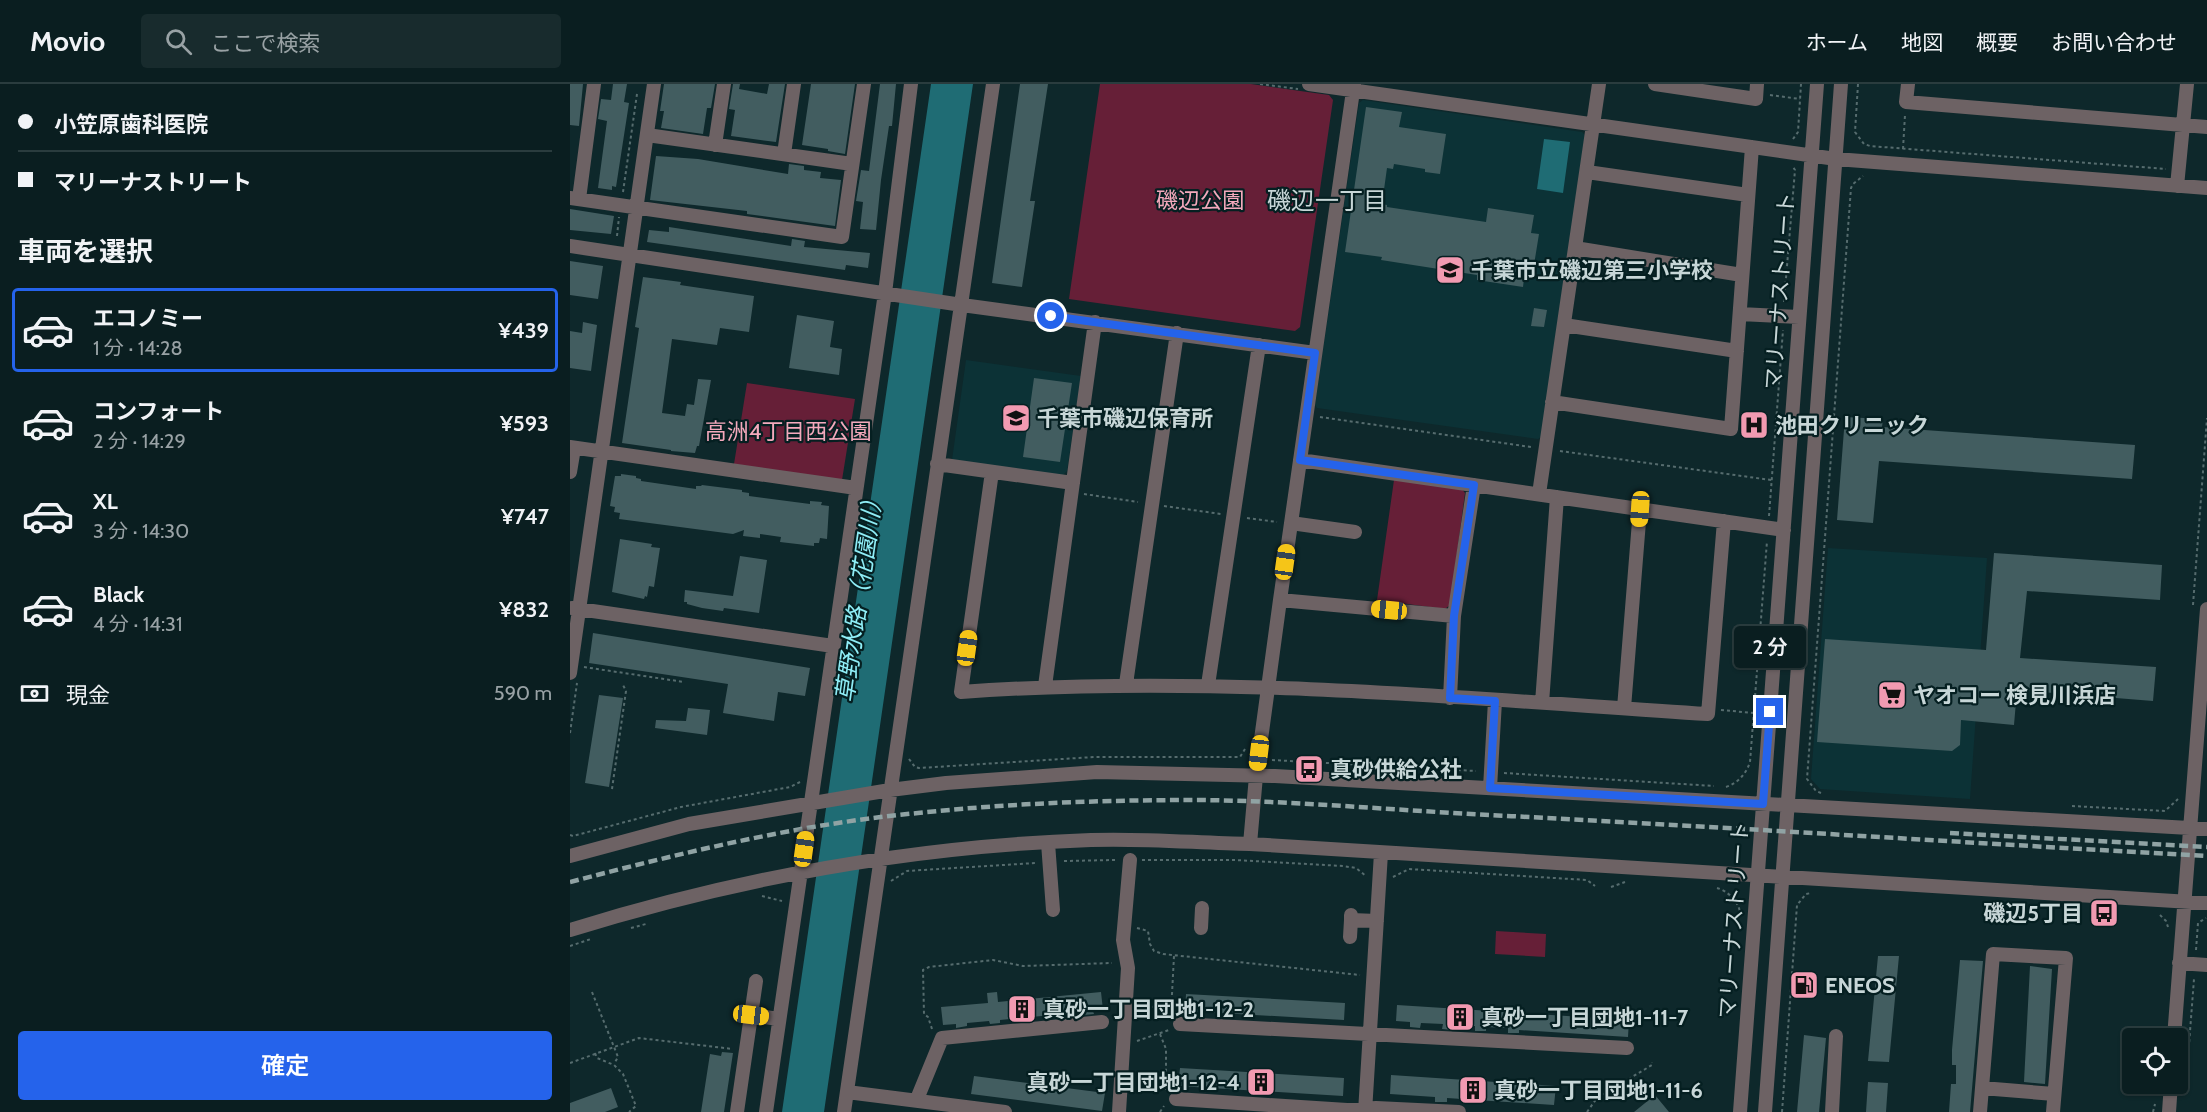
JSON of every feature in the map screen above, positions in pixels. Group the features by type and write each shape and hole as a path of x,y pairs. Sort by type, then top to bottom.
{"street":[{"path":"594,84 574,198 842,237 864,84"},
{"path":"576,672 574,609 602,452 654,84"},
{"path":"715,145 724,84"},
{"path":"784,154 794,84"},
{"path":"766,1112 885,293 911,84"},
{"path":"844,1112 993,84"},
{"path":"1539,494 1599,84"},
{"path":"1655,84 1756,99 1757,89"},
{"name":"マリーナストリート","path":"1740,1112 1817,84"},
{"name":"マリーナストリート","path":"1765,1112 1841,84"},
{"path":"1908,84 1906,102 2207,127"},
{"path":"2177,186 2187,84"},
{"path":"1308,87 1354,88 1836,159 2207,188"},
{"path":"1250,844 1256,776 1280,600 1284,523 1300,460 1354,88"},
{"path":"647,135 852,164"},
{"path":"1552,402 1731,429 1752,147"},
{"path":"1587,172 1748,195"},
{"path":"570,246 962,305 1315,353"},
{"path":"1575,248 1742,274"},
{"path":"1740,314 1798,317"},
{"path":"1045,686 1095,322"},
{"path":"1564,325 1737,351"},
{"path":"1126,684 1177,333"},
{"path":"1208,685 1259,345"},
{"path":"570,472 572,448 856,488"},
{"path":"1300,460 1784,530"},
{"path":"937,464 1072,488"},
{"path":"992,472 961,692 1045,686 1208,685 1708,714 1724,521"},
{"path":"1450,698 1454,616 1474,485"},
{"path":"1542,704 1557,497"},
{"path":"1624,708 1640,509"},
{"path":"1284,523 1355,532"},
{"path":"1280,600 1454,616"},
{"path":"574,609 833,646"},
{"path":"2175,1028 2207,609"},
{"path":"1490,788 1495,701"},
{"path":"570,856 689,825 890,790 958,782 1097,772 1256,776 1490,788 2207,829"},
{"path":"570,930 695,896 800,873 880,859 1093,840 1250,844 2207,903"},
{"path":"1048,843 1053,910"},
{"path":"1365,1110 1381,853"},
{"path":"1119,1112 1127,965 1123,940 1130,860"},
{"path":"1201,928 1202,908"},
{"path":"1350,936 1351,918 1377,921"},
{"path":"1980,1112 1993,954 2066,958 2053,1112"},
{"path":"2179,963 2201,962"},
{"path":"737,1112 756,981"},
{"path":"751,1015 779,1019"},
{"path":"1176,1020 1371,1035 1627,1048"},
{"path":"917,1100 942,1038 1102,1022"},
{"path":"1832,1112 1836,1036"},
{"path":"1982,1088 2054,1094"},
{"path":"847,1092 1005,1112"},
{"path":"2169,1112 2170,1094"},
{"path":"1171,1095 1251,1108 1347,1110 1376,1108 1459,1112"}],"path":[{"path":"622,198 639,84"},
{"path":"1260,84 1308,87"},
{"path":"1790,142 1798,132 1801,84"},
{"path":"1858,84 1855,132 1864,144 1870,146 2166,169 2171,164"},
{"path":"1757,89 1800,99"},
{"path":"1903,149 1906,102"},
{"path":"1784,308 1795,170 1789,161"},
{"path":"1820,792 1816,791 1807,779 1851,188 1862,176 1868,175"},
{"path":"612,242 617,238 620,212"},
{"path":"1768,519 1783,323"},
{"path":"1072,488 1152,504 1284,523"},
{"path":"570,733 576,672 588,668 684,682"},
{"path":"612,789 626,691 623,685"},
{"path":"1709,709 1754,712"},
{"path":"1267,760 1482,772"},
{"path":"570,835 681,807 790,787 801,781 802,777"},
{"path":"2070,806 2165,811 2178,800"},
{"path":"1055,861 1246,860 1350,867 1362,871 1368,882"},
{"path":"889,885 907,871 1035,863"},
{"path":"1390,879 1408,869 1587,880 1595,886"},
{"path":"1611,887 1624,882 1636,882"},
{"path":"1707,887 1726,891 1740,907 1740,914"},
{"path":"1782,1112 1797,905 1806,894 1811,893"},
{"path":"762,896 782,899 784,904"},
{"path":"2156,913 2166,921 2167,938"},
{"path":"2201,962 2198,923 2207,917"},
{"path":"621,931 654,921"},
{"path":"1124,925 1148,931 1150,944 1154,951 1174,956 1362,975"},
{"path":"570,946 600,937"},
{"path":"1174,956 1176,1020"},
{"path":"942,1038 934,1034 928,1017 924,1014 923,970 929,967 993,960 1023,966 1117,963 1127,965"},
{"path":"2188,1056 2194,974"},
{"path":"592,992 618,1057 614,1065"},
{"path":"1126,996 1176,1020"},
{"path":"1124,1043 1130,1044 1160,1034 1176,1020"},
{"path":"1160,1034 1166,1049 1171,1095"},
{"path":"570,1063 639,1038 746,1051"},
{"path":"595,1053 597,1058 614,1065 623,1074 639,1112"},
{"path":"1587,1112 1597,1098 1652,1065 1652,1062"},
{"path":"2153,1112 2155,1094"},
{"path":"629,1112 636,1106"}],"shaded area":[{"name":"千葉市立磯辺第三小学校","path":"1363,100 1582,132 1585,135 1541,437 1538,439 1317,408 1315,405 1359,103"},
{"name":"千葉市磯辺保育所","path":"966,360 1081,376 1067,471 1062,476 952,460"},
{"path":"1828,548 1987,558 1970,799 1820,789 1811,779"}],"green space":[{"name":"磯辺公園","path":"1100,84 1251,84 1329,95 1333,100 1300,327 1295,331 1069,299"},
{"name":"高洲4丁目西公園","path":"747,383 855,399 842,480 734,464"},
{"path":"1394,480 1461,488 1465,493 1450,605 1445,609 1377,600"},
{"path":"1496,931 1546,934 1545,957 1495,954"}],"water":[{"name":"草野水路（花園川）","path":"931,84 973,84 824,1112 782,1112"},
{"path":"1544,139 1570,142 1563,193 1537,189"}],"building":[{"path":"570,84 583,84 579,126 570,125"},
{"path":"613,84 627,84 624,102 629,103 616,187 612,186 612,190 598,188 607,121 598,119 601,99 611,100"},
{"path":"664,84 715,84 711,108 707,108 703,134 661,128 664,111 660,111"},
{"path":"733,84 740,84 739,89 767,94 769,84 785,84 776,142 731,136 735,110 729,109"},
{"path":"811,84 855,84 845,154 802,145"},
{"path":"880,84 896,84 892,126 889,126 876,230 860,229 863,202 856,201 861,170 869,171"},
{"path":"1020,84 1048,84 1030,201 1035,201 1022,287 992,283"},
{"path":"1366,107 1402,112 1399,127 1446,134 1440,174 1394,164 1393,169 1387,168 1382,204 1387,207 1486,222 1488,208 1534,215 1531,233 1539,234 1533,271 1525,270 1523,287 1477,280 1477,275 1345,252"},
{"path":"656,156 698,159 788,174 789,164 804,166 804,170 821,172 820,178 841,180 835,226 747,214 747,211 650,200"},
{"path":"570,209 614,216 611,234 570,230"},
{"path":"669,227 791,246 792,239 805,241 804,247 870,253 868,268 846,265 845,270 647,242 649,230 669,232"},
{"path":"570,261 603,266 598,299 570,295"},
{"path":"643,277 754,296 749,332 720,328 717,345 672,339 662,413 685,416 687,404 694,405 698,379 711,380 699,446 695,453 622,443 639,328 635,327"},
{"path":"1534,308 1547,310 1544,327 1531,326"},
{"path":"797,315 834,321 830,347 842,349 839,375 789,368"},
{"path":"583,322 597,325 591,371 570,368 570,331 582,333"},
{"path":"1034,378 1072,383 1060,462 1023,457"},
{"path":"1845,417 1883,419 1882,427 2135,445 2132,479 1879,461 1873,523 1837,520"},
{"path":"621,474 636,476 641,481 696,489 696,486 702,485 742,490 742,492 749,493 749,496 810,504 810,501 822,502 821,505 829,506 827,539 820,538 819,543 814,543 814,546 780,542 781,537 760,534 760,538 743,536 744,530 733,534 619,519 620,513 614,512 615,507 610,506 615,476 621,476"},
{"path":"620,539 652,544 651,547 660,548 654,587 649,586 647,597 645,596 644,599 612,592"},
{"path":"1994,553 2162,565 2160,600 2027,591 2020,658 2156,667 2153,701 2017,690 2014,725 1961,720 1960,745 1952,751 1817,742 1825,639 1986,650"},
{"path":"740,556 767,560 759,613 724,608 723,611 702,608 684,602 685,590 733,596"},
{"path":"593,633 810,668 805,696 778,692 774,721 723,713 728,684 589,663"},
{"path":"599,695 623,698 609,787 585,783"},
{"path":"688,708 710,710 707,735 655,728 656,720 686,721"},
{"path":"1878,956 1899,956 1889,1062 1868,1061"},
{"path":"1960,960 1983,961 1970,1112 1949,1112 1951,1084 1956,1084 1956,1065 1952,1065 1952,1050"},
{"path":"2030,966 2052,969 2045,1084 2024,1082"},
{"name":"真砂一丁目団地1-12-2","path":"997,992 998,1002 1101,992 1103,1010 1093,1011 1094,1014 1053,1018 1052,1015 1000,1020 1000,1023 990,1024 989,1021 967,1023 967,1026 956,1028 956,1024 943,1025 941,1007 988,1003 987,993"},
{"path":"1186,994 1345,1003 1344,1020 1185,1011"},
{"path":"1397,1005 1629,1020 1628,1037 1519,1030 1519,1033 1508,1033 1508,1028 1486,1027 1486,1031 1475,1031 1475,1026 1453,1025 1453,1030 1442,1029 1443,1024 1421,1023 1420,1028 1410,1027 1410,1022 1396,1021"},
{"path":"1804,1035 1826,1038 1819,1112 1797,1112"},
{"path":"722,1052 733,1053 724,1112 701,1112 710,1054 721,1056"},
{"name":"真砂一丁目団地1-12-4","path":"1180,1068 1344,1078 1343,1096 1178,1086"},
{"name":"真砂一丁目団地1-11-6","path":"1391,1075 1556,1086 1554,1105 1447,1098 1447,1102 1435,1102 1435,1097 1390,1094"},
{"path":"974,1076 1105,1093 1102,1111 971,1094"},
{"path":"1868,1082 1888,1083 1886,1112 1866,1112"},
{"path":"611,1088 618,1107 605,1112 570,1112 570,1103"},
{"path":"1655,1095 1669,1112 1634,1112"}],"railway":[{"path":"570,882 743,840 830,824 988,807 1129,801 1199,800 1308,804 2207,856"},
{"path":"1950,833 2207,847"}],"place":[{"name":"千葉市立磯辺第三小学校","path":"1450,270"},
{"name":"千葉市磯辺保育所","path":"1016,418"},
{"name":"池田クリニック","path":"1754,425"},
{"name":"ヤオコー 検見川浜店","path":"1892,695"},
{"name":"真砂供給公社","path":"1309,769"},
{"name":"磯辺5丁目","path":"2104,913"},
{"name":"ENEOS","path":"1804,985"},
{"name":"真砂一丁目団地1-12-2","path":"1022,1009"},
{"name":"真砂一丁目団地1-11-7","path":"1460,1017"},
{"name":"真砂一丁目団地1-12-4","path":"1261,1082"},
{"name":"真砂一丁目団地1-11-6","path":"1473,1090"}],"district":[{"name":"磯辺一丁目","path":"1327,200"}],"route":[{"path":"1051,316 1315,353 1300,460 1474,485 1454,616 1450,698 1495,701 1490,788 1763,804 1770,712"}]}
